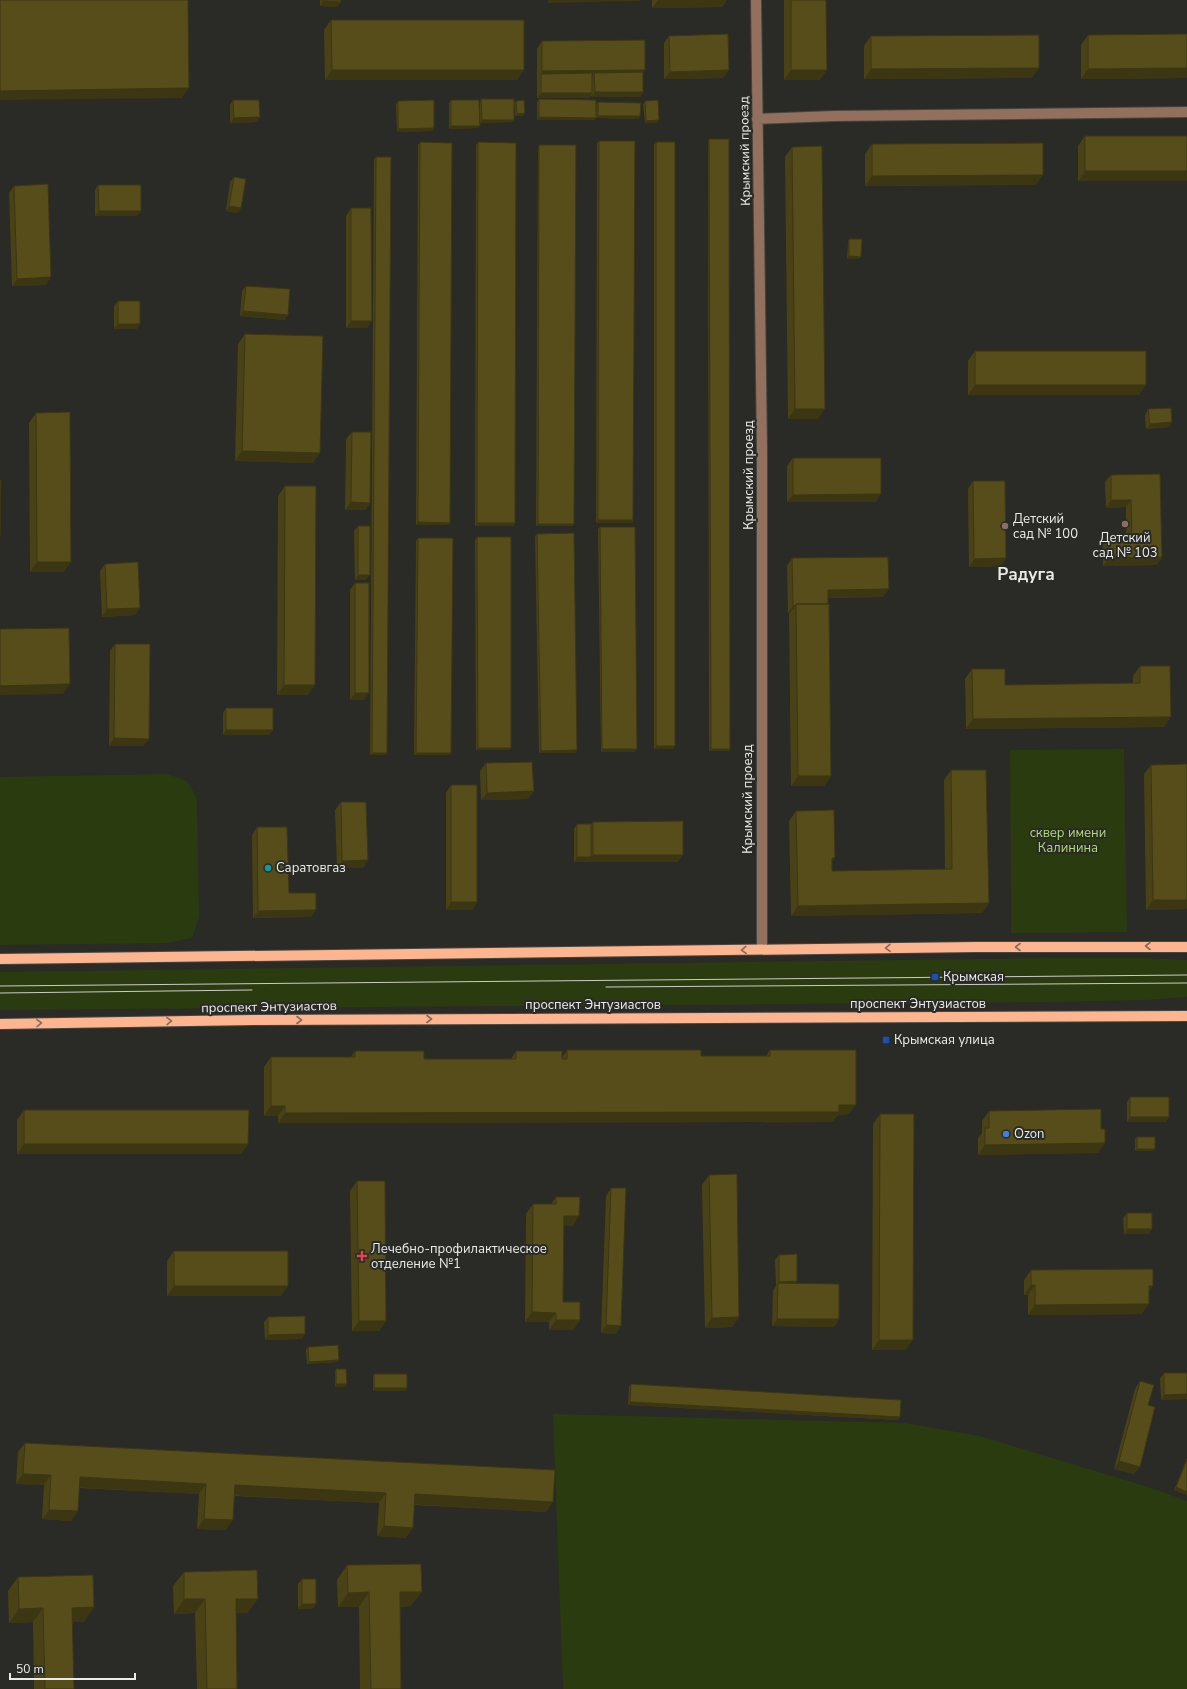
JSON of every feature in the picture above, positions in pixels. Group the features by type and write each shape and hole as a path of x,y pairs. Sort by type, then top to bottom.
{"main road":[{"path":"0,959 762,949 1187,947"},
{"name":"проспект Энтузиастов","path":"0,1024 254,1020 1187,1016"}],"street":[{"name":"Крымский проезд","path":"756,0 762,450 762,949"},
{"path":"758,118 1187,112"}],"green space":[{"name":"сквер имени Калинина","path":"1124,749 1127,932 1011,933 1010,750"},
{"path":"168,774 187,781 197,798 199,917 192,938 167,943 0,945 0,777"},
{"path":"1141,958 1187,960 1187,997 1145,1000 1051,1002 0,1010 0,972"},
{"path":"553,1414 905,1423 980,1436 1158,1490 1187,1501 1187,1689 563,1689"}],"building":[{"path":"0,0 188,0 189,88 0,91"},
{"path":"341,0 341,2 323,1"},
{"path":"791,0 826,0 827,70 791,70"},
{"path":"331,20 524,20 524,70 332,70"},
{"path":"728,34 729,70 670,72 669,36"},
{"path":"1187,34 1187,68 1088,69 1088,35"},
{"path":"1039,35 1039,68 871,69 871,36"},
{"path":"645,40 645,70 542,71 542,41"},
{"path":"643,72 643,92 595,92 594,73"},
{"path":"592,73 592,93 541,93 541,74"},
{"path":"481,99 514,99 514,120 482,120"},
{"path":"539,99 596,100 596,118 539,117"},
{"path":"233,100 259,100 260,117 234,118"},
{"path":"434,100 434,128 398,129 398,101"},
{"path":"451,100 479,100 480,126 451,126"},
{"path":"524,100 525,113 517,114 516,101"},
{"path":"658,100 659,120 646,121 645,101"},
{"path":"598,102 641,103 640,116 598,116"},
{"path":"1085,136 1187,136 1187,171 1085,171"},
{"path":"709,139 729,139 730,749 711,749"},
{"path":"599,141 635,141 633,520 598,520"},
{"path":"420,142 452,143 450,523 418,522"},
{"path":"478,142 516,143 515,523 477,523"},
{"path":"656,142 675,142 675,746 656,746"},
{"path":"1043,143 1043,175 872,176 872,144"},
{"path":"539,145 576,145 574,524 538,524"},
{"path":"822,146 825,409 795,409 792,147"},
{"path":"376,157 391,157 387,753 372,753"},
{"path":"234,177 246,179 241,208 229,206"},
{"path":"48,184 51,277 17,279 14,186"},
{"path":"98,185 141,185 141,211 99,211"},
{"path":"351,208 371,208 372,321 351,321"},
{"path":"849,239 862,239 861,257 849,256"},
{"path":"246,286 290,289 288,315 243,311"},
{"path":"118,301 140,301 140,324 118,324"},
{"path":"245,334 323,336 320,453 242,451"},
{"path":"975,351 1146,351 1146,385 975,385"},
{"path":"1171,408 1172,422 1150,424 1148,409"},
{"path":"70,412 71,562 37,562 36,413"},
{"path":"352,432 371,432 370,503 351,502"},
{"path":"793,458 881,458 881,494 793,495"},
{"path":"1160,474 1162,557 1109,558 1108,538 1132,537 1131,500 1111,500 1111,475"},
{"path":"0,480 1,480 0,537"},
{"path":"973,481 1005,481 1006,558 974,559"},
{"path":"285,486 316,486 315,685 284,685"},
{"path":"358,526 370,526 370,575 358,575"},
{"path":"600,527 635,527 637,749 602,749"},
{"path":"574,533 577,750 541,751 537,534"},
{"path":"477,537 511,537 511,748 478,748"},
{"path":"418,538 453,538 451,753 416,753"},
{"path":"888,557 889,589 828,590 828,604 796,604 793,606 792,558"},
{"path":"138,562 140,608 107,609 105,564"},
{"path":"355,583 369,583 369,693 355,693"},
{"path":"796,604 829,604 831,776 798,776"},
{"path":"69,628 70,684 0,686 0,629"},
{"path":"115,644 150,644 149,739 114,738"},
{"path":"1140,666 1170,666 1171,717 973,719 972,669 1005,669 1005,685 1140,683"},
{"path":"226,708 273,708 273,730 226,730"},
{"path":"532,762 534,791 487,793 486,763"},
{"path":"1187,764 1187,900 1153,900 1151,765"},
{"path":"951,770 986,770 989,903 798,906 796,811 834,810 835,858 832,858 832,871 952,869"},
{"path":"451,785 477,785 477,902 451,902"},
{"path":"341,802 366,802 368,860 342,861"},
{"path":"683,821 683,855 593,855 593,822"},
{"path":"577,824 591,824 591,857 577,857"},
{"name":"Саратовгаз","path":"257,827 287,827 289,893 316,893 316,910 258,911"},
{"path":"567,1050 701,1050 701,1056 770,1056 770,1050 856,1050 856,1105 839,1105 839,1112 285,1113 285,1106 271,1106 271,1057 355,1057 355,1051 424,1051 424,1059 516,1059 516,1051 562,1051 562,1059 567,1059"},
{"path":"1130,1097 1169,1097 1169,1117 1130,1117"},
{"path":"1101,1109 1101,1129 1105,1129 1105,1143 985,1145 985,1128 989,1128 989,1111"},
{"path":"24,1110 249,1110 248,1144 24,1144"},
{"path":"880,1114 914,1114 913,1340 879,1340"},
{"path":"1137,1137 1155,1137 1155,1149 1137,1149"},
{"path":"737,1174 739,1317 712,1318 709,1175"},
{"path":"357,1181 385,1181 386,1321 359,1321"},
{"path":"611,1188 626,1188 621,1326 606,1325"},
{"path":"556,1197 580,1197 579,1216 564,1216 563,1302 580,1302 580,1320 556,1320 556,1313 532,1312 533,1204 556,1204"},
{"path":"1127,1213 1152,1213 1152,1229 1127,1229"},
{"path":"174,1251 288,1251 288,1286 174,1286"},
{"path":"797,1254 797,1281 779,1282 779,1255"},
{"path":"1153,1269 1153,1286 1149,1286 1149,1304 1035,1305 1035,1285 1031,1285 1031,1270"},
{"path":"778,1283 839,1284 839,1319 777,1319"},
{"path":"305,1316 305,1334 268,1335 268,1317"},
{"path":"338,1345 339,1360 309,1362 308,1347"},
{"path":"336,1369 346,1369 347,1384 336,1384"},
{"path":"1164,1373 1187,1373 1187,1394 1164,1395"},
{"path":"374,1374 407,1374 407,1388 374,1388"},
{"path":"1140,1381 1154,1385 1148,1405 1155,1407 1140,1467 1119,1461"},
{"path":"631,1384 901,1400 900,1417 630,1402"},
{"path":"25,1443 555,1470 553,1502 415,1494 413,1528 384,1526 386,1493 235,1485 233,1520 204,1519 206,1484 80,1477 78,1511 49,1510 51,1475 23,1474"},
{"path":"1187,1459 1187,1492 1176,1487"},
{"path":"421,1564 422,1592 400,1592 401,1689 371,1689 369,1592 348,1593 347,1565"},
{"path":"257,1570 258,1599 236,1599 237,1689 207,1689 205,1599 184,1599 184,1572"},
{"path":"93,1575 94,1607 72,1608 74,1689 45,1689 43,1608 19,1609 18,1577"},
{"path":"302,1579 316,1579 316,1604 302,1604"}],"tram line":[{"path":"0,986 1187,975"},
{"path":"606,987 1187,983"},
{"path":"0,993 252,990"}],"place":[{"name":"Детский сад № 103","path":"1125,524"},
{"name":"Детский сад № 100","path":"1005,526"},
{"name":"Саратовгаз","path":"268,868"},
{"name":"Крымская","path":"935,977"},
{"name":"Крымская улица","path":"886,1040"},
{"name":"Ozon","path":"1006,1134"},
{"name":"Лечебно-профилактическое отделение №1","path":"362,1256"}],"district":[{"name":"Радуга","path":"1026,574"}]}
